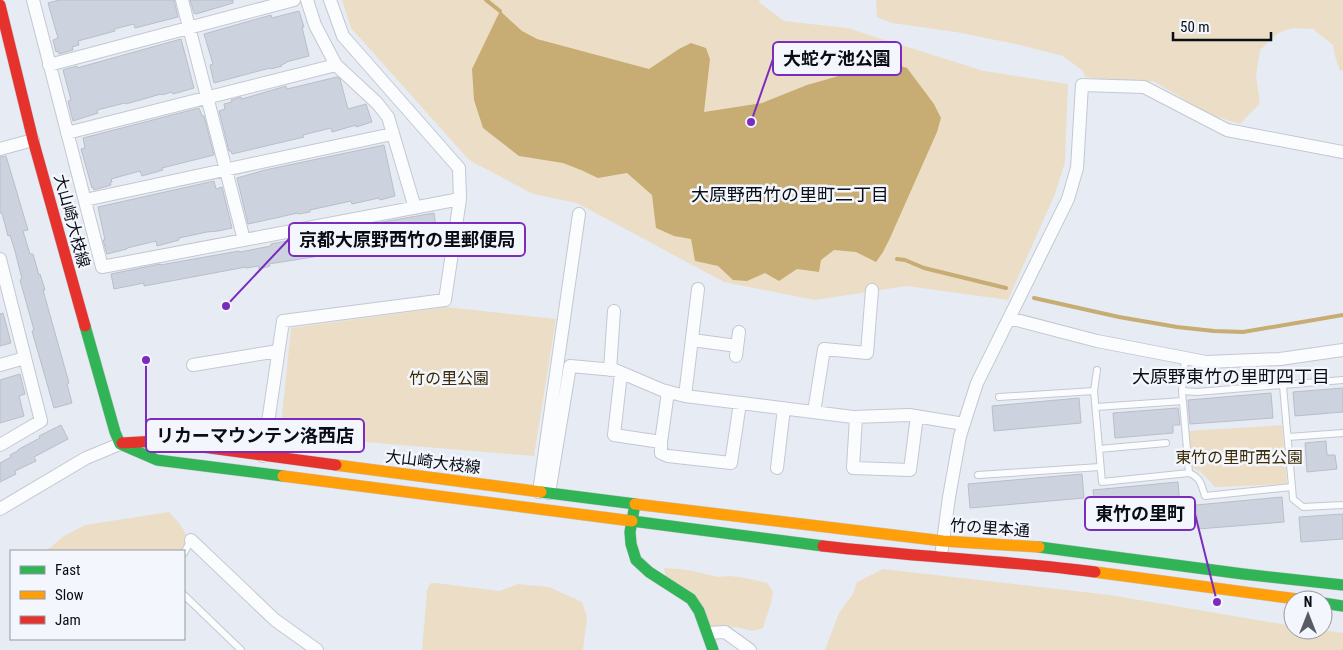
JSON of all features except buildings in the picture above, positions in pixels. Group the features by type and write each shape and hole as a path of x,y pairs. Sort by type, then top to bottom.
{"main road":[{"name":"大山崎大枝線","path":"0,5 60,240 120,444 156,460 632,521"},
{"name":"大山崎大枝線","path":"120,444 158,441 635,504"},
{"name":"竹の里本通","path":"635,504 943,541 1038,547 1243,574 1343,584"},
{"path":"635,504 630,544 636,560 649,572 691,599 699,611 713,650"},
{"name":"竹の里本通","path":"632,521 874,552 1068,568 1283,597"}],"street":[{"path":"33,0 102,267 460,199"},
{"path":"182,0 244,240"},
{"path":"49,64 294,0"},
{"path":"307,0 315,25 336,65 377,103 388,117 414,208"},
{"path":"263,456 283,321 445,300 460,199 459,168 343,36 330,0"},
{"path":"67,133 336,65"},
{"path":"941,558 960,436 977,383 1068,199 1077,168 1082,85 1144,86 1227,130 1343,152"},
{"path":"85,200 392,134"},
{"path":"0,149 33,140"},
{"path":"544,492 579,214"},
{"path":"0,259 4,293 26,358 41,421 0,445"},
{"path":"685,396 698,289"},
{"path":"814,412 824,349 867,353 872,290"},
{"path":"614,310 616,371 614,435 660,442"},
{"path":"1009,318 1098,341 1206,362 1280,359 1343,350"},
{"path":"692,340 736,351 739,332"},
{"path":"193,365 278,351"},
{"path":"0,365 26,358"},
{"path":"544,492 570,366 616,371 662,390 685,396 856,417 909,414 964,424"},
{"path":"668,392 660,442 660,453 668,456 731,463 740,403"},
{"path":"778,468 784,408"},
{"path":"856,417 854,468 910,470 917,416"},
{"path":"0,509 86,458 120,444"},
{"path":"191,540 275,620 317,650"},
{"path":"708,633 725,632 750,650"}],"lane":[{"path":"1185,358 1182,391 1189,473"},
{"path":"1098,370 1094,391 1102,482 1189,473 1196,476 1201,482 1205,496 1292,488"},
{"path":"1182,391 1197,392 1343,380"},
{"path":"1283,386 1293,499 1303,507 1343,505"},
{"path":"999,397 1094,391"},
{"path":"1096,407 1183,401"},
{"path":"1288,437 1343,433"},
{"path":"1099,449 1166,443"},
{"path":"978,475 1100,467"},
{"path":"185,551 191,540"},
{"path":"185,596 241,650"}],"green space":[{"path":"342,0 759,0 760,3 784,21 847,28 984,71 1068,84 1065,162 1055,194 1008,300 907,286 815,300 724,282 577,203 533,194 469,160 351,28"},
{"path":"876,0 1343,0 1343,70 1340,71 1333,45 1313,29 1293,28 1278,33 1260,50 1256,76 1260,103 1240,124 1211,115 1153,81 1143,83 1085,77 1083,71 1063,56 956,32 892,23 877,17"},
{"name":"竹の里公園","path":"446,307 556,319 534,456 280,435 291,328"},
{"name":"東竹の里町西公園","path":"1282,425 1287,484 1215,487 1201,472 1190,467 1189,431"},
{"path":"169,512 180,524 188,538 181,550 47,550 64,536 85,525"},
{"path":"664,568 693,571 718,577 746,578 767,583 773,592 763,628 754,631 735,627 713,631 666,578"},
{"path":"883,569 1110,595 1283,624 1283,640 1333,640 1333,632 1343,633 1343,650 825,650 839,613 853,594 857,582"},
{"path":"431,583 499,591 518,584 549,587 582,602 587,617 583,650 422,650 427,590"}],"shaded area":[{"path":"500,11 522,31 537,39 649,69 691,43 706,48 710,59 704,112 762,103 807,85 876,66 895,64 907,68 934,104 941,118 937,132 890,238 876,262 856,252 834,250 821,260 819,272 797,269 779,281 765,273 747,281 733,280 718,266 695,261 691,239 674,236 656,228 652,195 627,173 598,178 563,163 519,156 483,128 474,100 472,69"}],"waterway":[{"path":"486,0 500,11"},
{"path":"897,259 905,260 924,268 1006,288"},
{"path":"1034,298 1119,317 1214,331 1243,332 1343,315"}],"traffic: fast":[{"path":"85,326 120,444 157,460 283,476"},
{"path":"541,492 635,504 630,532 631,544 636,560 649,572 691,599 699,611 713,650"},
{"path":"632,521 823,546"},
{"path":"1039,547 1343,585"},
{"path":"1333,604 1343,606"}],"traffic: slow":[{"path":"336,465 541,492"},
{"path":"283,476 632,521"},
{"path":"635,504 943,541 1039,547"},
{"path":"1095,572 1283,597"}],"traffic: jam":[{"path":"0,5 33,140 85,326"},
{"path":"122,443 158,441 336,465"},
{"path":"823,546 1095,572"}],"place":[{"name":"大蛇ケ池公園","path":"751,122"},
{"name":"京都大原野西竹の里郵便局","path":"226,306"},
{"name":"リカーマウンテン洛西店","path":"146,360"},
{"name":"東竹の里町","path":"1217,602"}],"district":[{"name":"大原野西竹の里町二丁目","path":"790,194"},
{"name":"大原野東竹の里町四丁目","path":"1231,376"}]}
